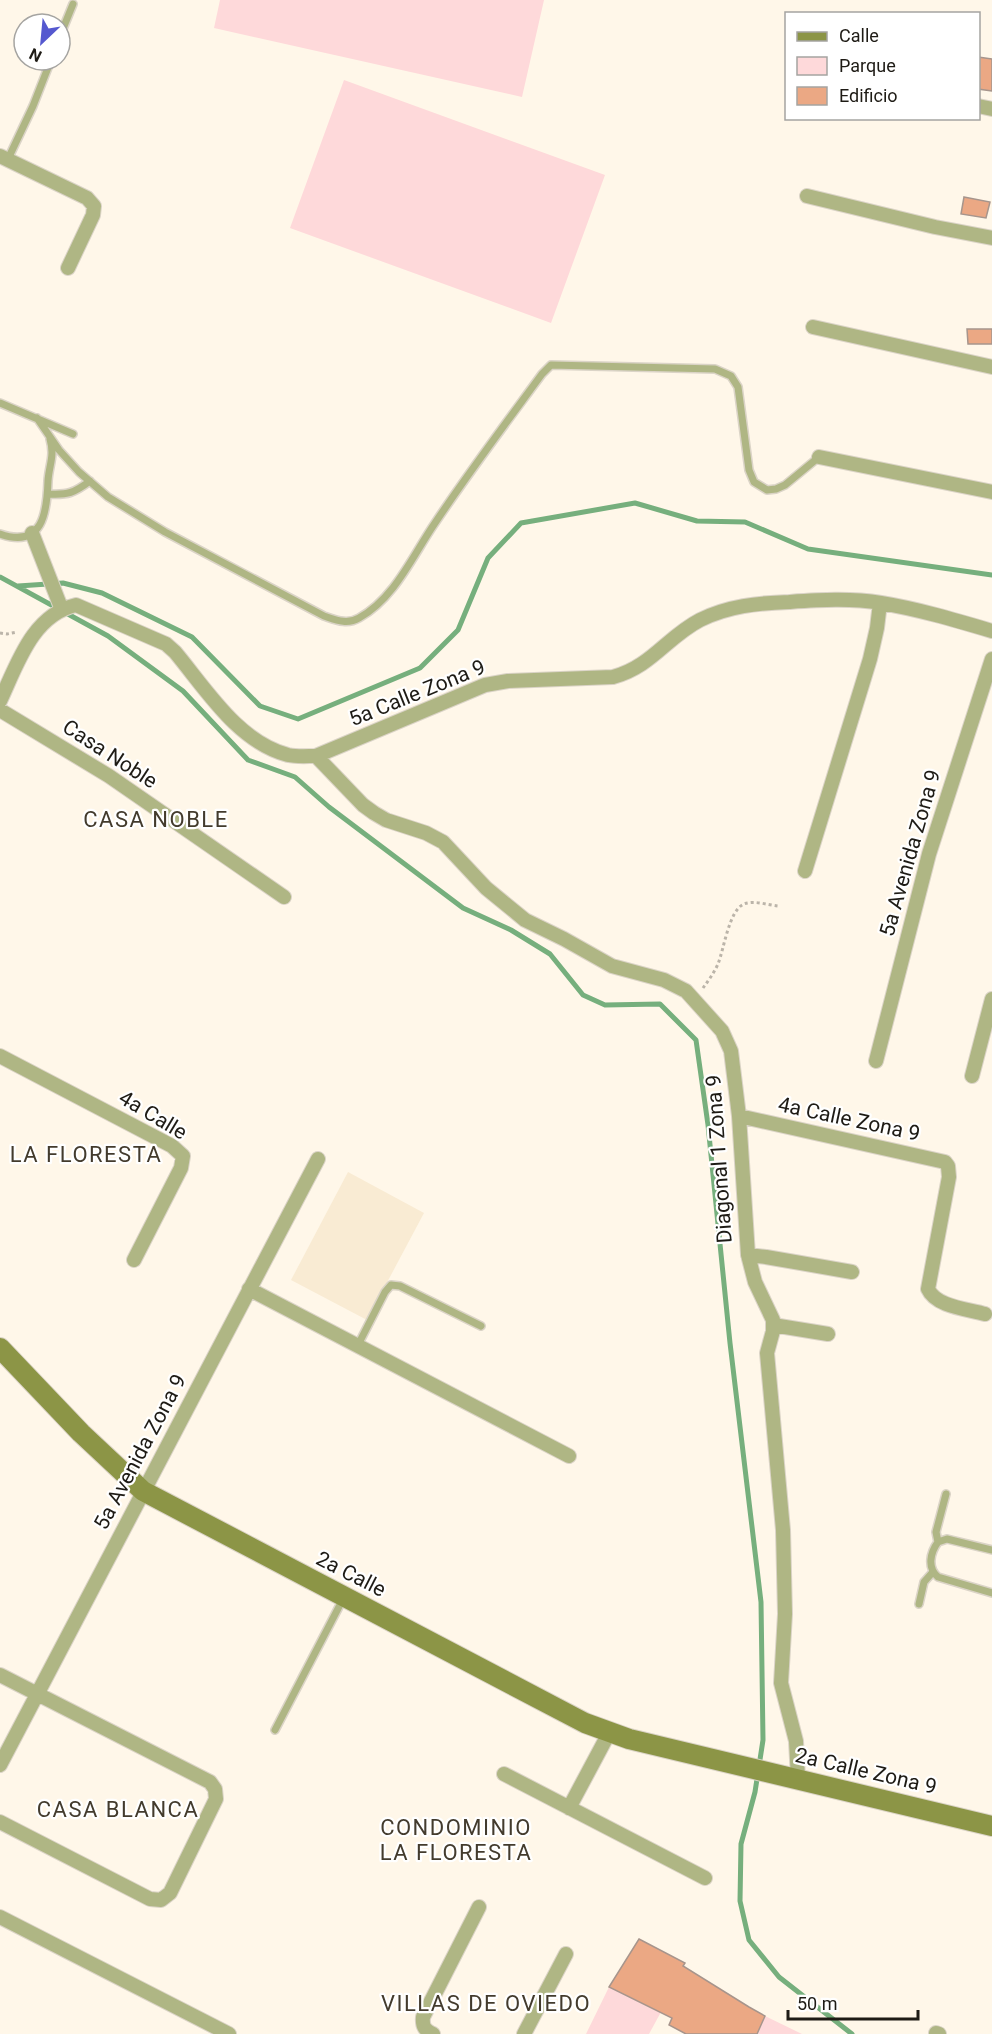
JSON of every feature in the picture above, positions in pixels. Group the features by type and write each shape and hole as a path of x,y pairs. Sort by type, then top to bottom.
{"street":[{"path":"4,158 87,198 94,206 93,215 68,268"},
{"path":"807,196 935,227 992,238"},
{"path":"813,327 992,368"},
{"path":"819,457 992,492"},
{"path":"0,701 29,641 61,611 32,533"},
{"name":"5a Calle Zona 9","path":"61,611 76,605 166,644 227,714 250,735 289,755 316,756 485,686 508,681 613,677 626,674 651,659 685,628 717,612 735,607 760,603 833,600 880,603 908,608 992,631"},
{"path":"805,871 870,658 880,603"},
{"name":"5a Avenida Zona 9","path":"876,1061 929,854 992,658"},
{"name":"Casa Noble","path":"0,710 109,777 284,897"},
{"name":"Diagonal 1 Zona 9","path":"316,756 356,798 374,813 386,820 426,833 443,843 486,888 525,920 612,966 675,984 695,1000 728,1042 731,1051 739,1116 748,1256 752,1273 773,1324"},
{"path":"972,1076 992,999"},
{"name":"4a Calle","path":"0,1056 172,1146 183,1156 180,1167 134,1260"},
{"name":"4a Calle Zona 9","path":"739,1116 940,1160 948,1166 949,1177 928,1289 939,1301 985,1314"},
{"name":"5a Avenida Zona 9","path":"0,1765 318,1159"},
{"path":"748,1256 852,1272"},
{"path":"249,1289 569,1456"},
{"path":"794,1778 796,1741 781,1683 785,1614 783,1530 767,1353 773,1324 828,1334"},
{"name":"2a Calle","path":"0,1348 81,1433 143,1491 544,1703 609,1733 728,1763"},
{"path":"0,1674 210,1782 215,1789 216,1799 170,1893 161,1900 150,1899 0,1822"},
{"path":"569,1808 609,1733"},
{"name":"2a Calle Zona 9","path":"728,1763 992,1826"},
{"path":"504,1774 705,1878"},
{"path":"433,2034 422,2024 423,2017 479,1907"},
{"path":"0,1917 229,2034"},
{"path":"524,2034 566,1954"}],"lane":[{"path":"70,12 73,4"},
{"path":"4,158 33,106 46,72"},
{"path":"37,418 66,457 108,497 165,532 324,616 347,622 359,618 372,609 387,594 435,523 542,374 551,365 715,369 731,376 738,387 749,470 754,482 767,490 776,489 785,485 819,457"},
{"path":"0,403 73,434"},
{"path":"0,534 18,537 32,533 42,523 49,494 48,479 53,461 48,434"},
{"path":"49,494 65,495 77,491 90,481"},
{"path":"357,1347 385,1292 391,1285 400,1286 481,1326"},
{"path":"938,1542 936,1532 946,1494"},
{"path":"992,1550 947,1539 938,1542 934,1548 930,1566 932,1573 938,1578 992,1593"},
{"path":"919,1604 924,1582 932,1573"},
{"path":"275,1730 344,1596"}],"path":[{"path":"695,1000 718,964 732,919 739,907 748,903 778,906"}],"shaded area":[{"path":"348,1172 424,1213 367,1320 291,1280"}],"green space":[{"path":"220,0 544,0 522,97 214,28"},
{"path":"344,80 605,175 551,323 290,228"},
{"path":"609,1987 661,2012 649,2034 586,2034"},
{"path":"765,2016 802,2034 757,2034"}],"building":[{"path":"980,57 992,59 992,91 980,89"},
{"path":"964,197 990,202 986,218 961,214"},
{"path":"967,329 992,329 992,344 968,344"},
{"path":"639,1939 685,1963 683,1966 765,2016 757,2034 686,2034 669,2025 672,2018 609,1987"}],"waterway":[{"path":"18,586 63,583 102,593 192,637 260,706 298,719 420,668 458,630 488,558 521,523 635,503 697,521 745,522 808,549 992,575"},
{"path":"0,577 108,636 183,691 248,760 295,777 329,807 463,908 511,930 550,954 583,995 605,1005 660,1004 696,1040 708,1125 730,1343 761,1602 763,1740 755,1792 741,1844 740,1901 749,1940 779,1977 852,2034"}],"district":[{"name":"CASA NOBLE","path":"156,819"},
{"name":"LA FLORESTA","path":"86,1154"},
{"name":"CASA BLANCA","path":"118,1809"},
{"name":"CONDOMINIO LA FLORESTA","path":"456,1840"},
{"name":"VILLAS DE OVIEDO","path":"486,2003"}]}
